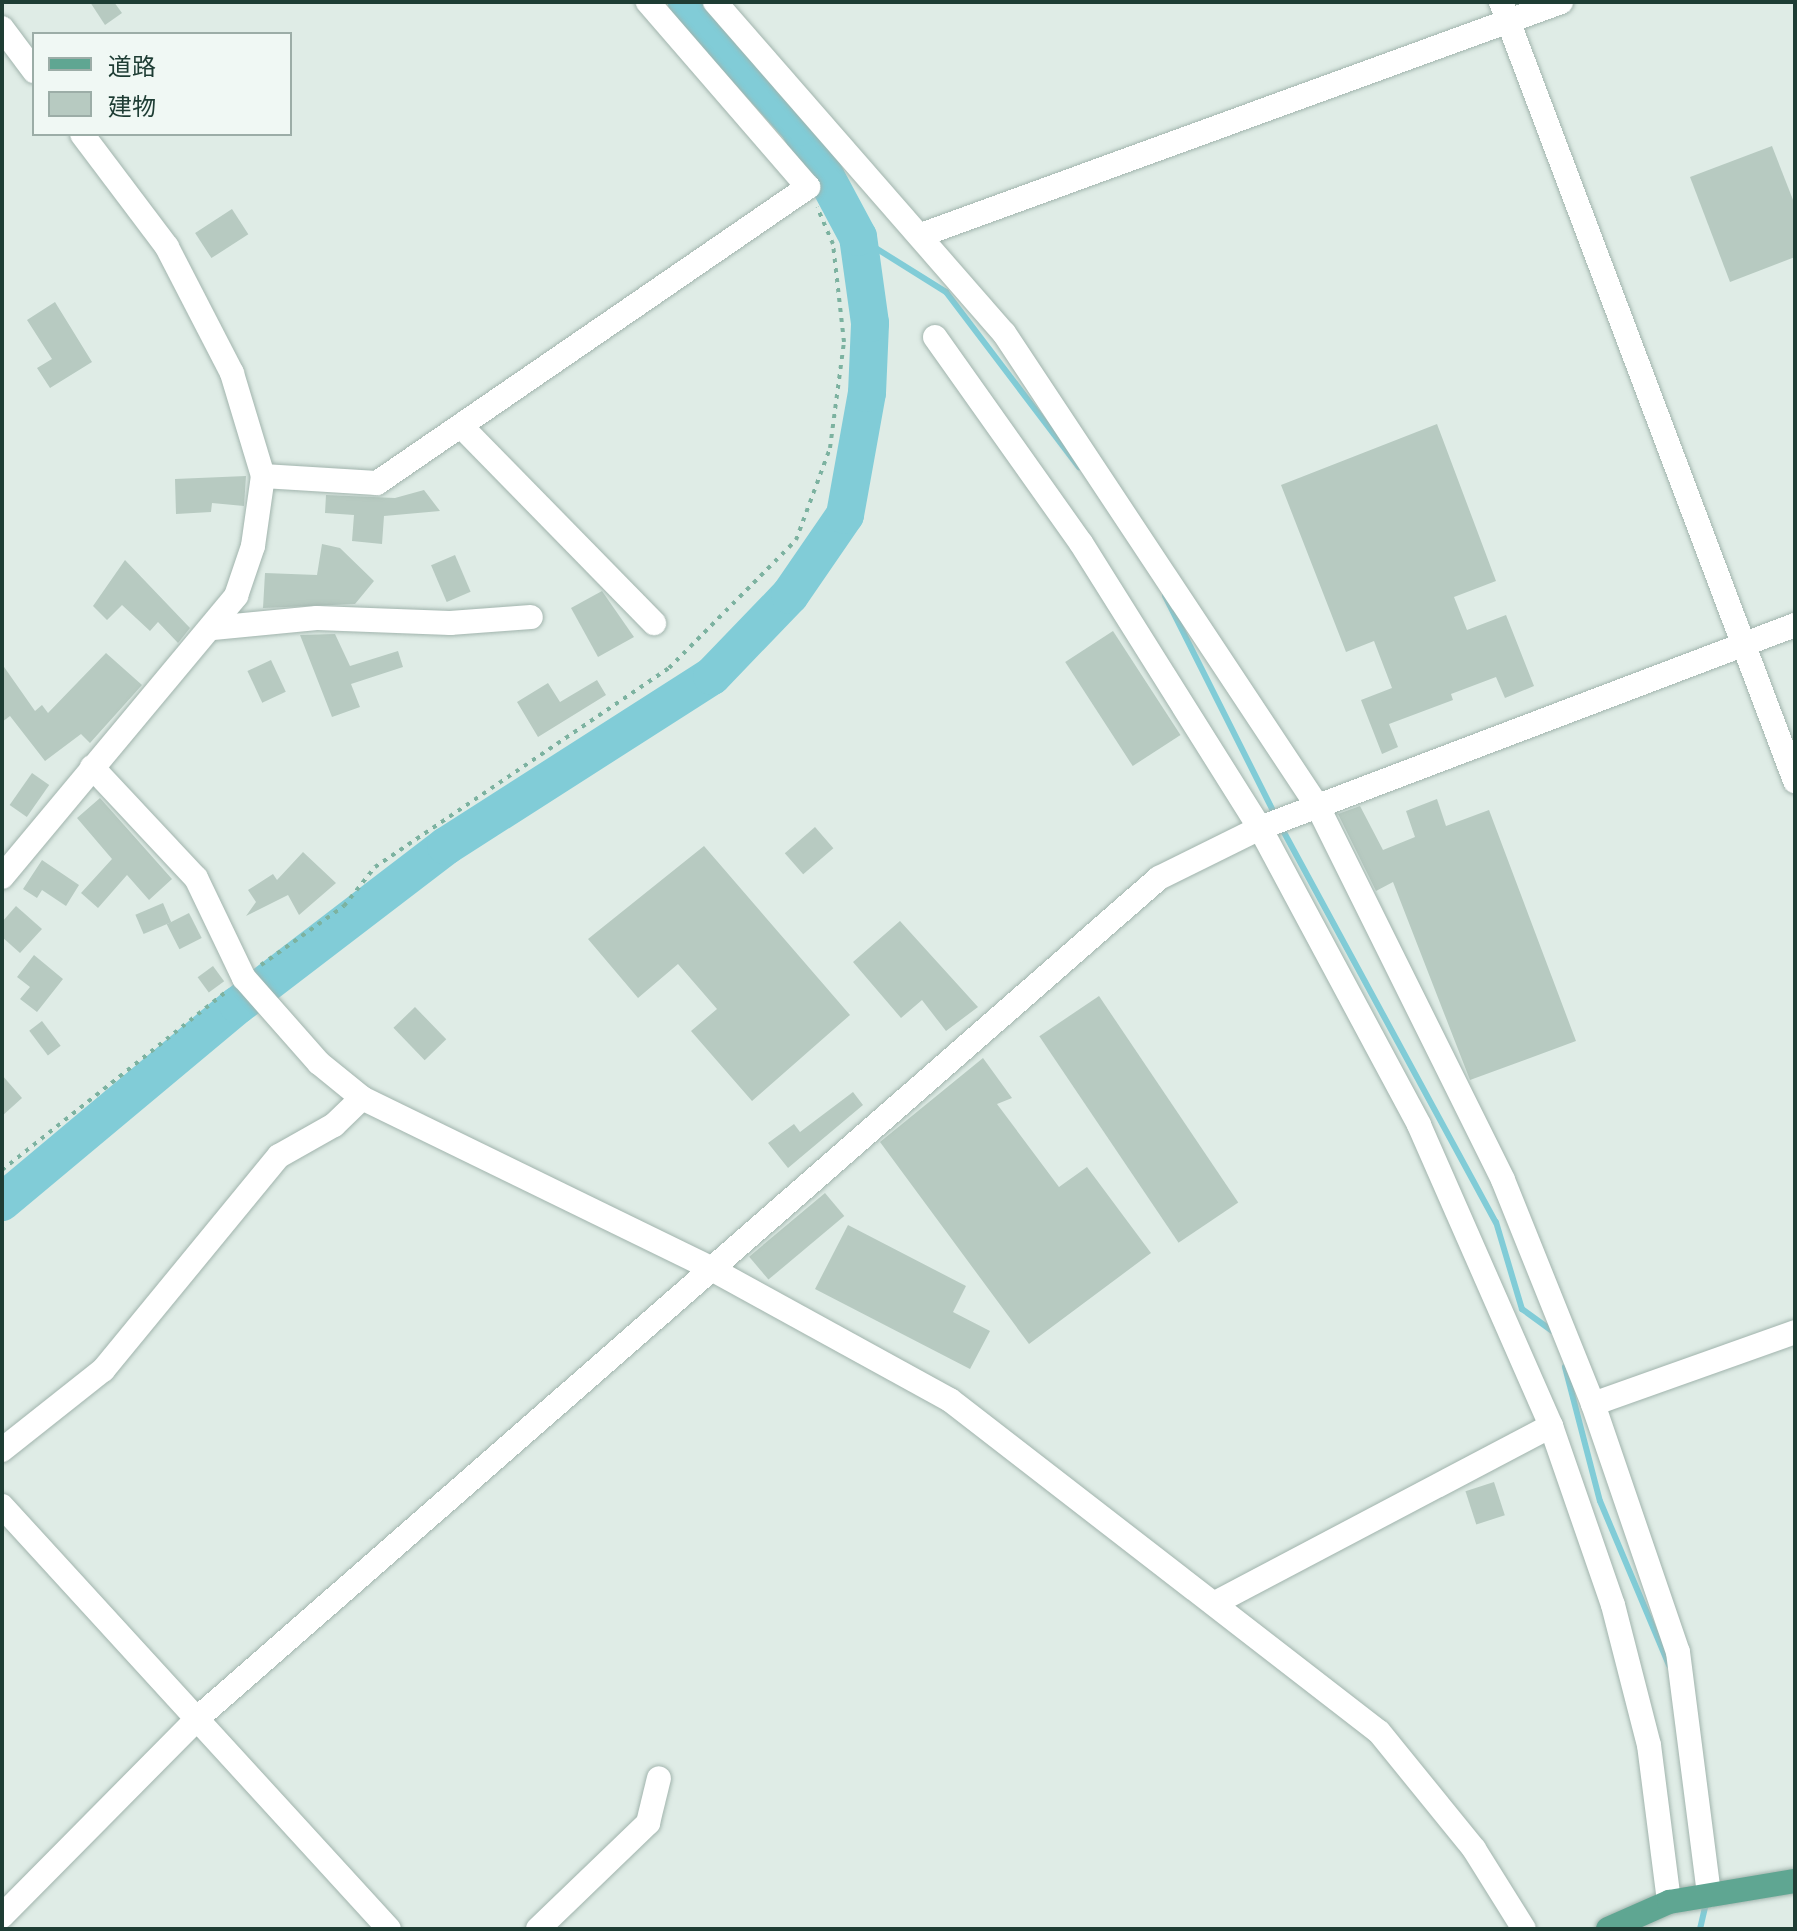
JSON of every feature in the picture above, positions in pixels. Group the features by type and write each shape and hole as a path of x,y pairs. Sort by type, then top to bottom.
{"main road":[{"path":"1608,1929 1669,1902 1795,1881"}],"street":[{"path":"263,476 377,483 808,187 648,2"},
{"path":"715,2 924,234 1004,333 1135,520 1314,808 1503,1180 1593,1404 1678,1652 1709,1895"},
{"path":"924,234 1504,11 1561,2"},
{"path":"1504,11 1795,781"},
{"path":"2,28 32,68"},
{"path":"2,877 92,767 213,628 236,596 253,546 263,476 232,373 167,247 84,136"},
{"path":"935,337 1081,543 1260,828 1419,1125 1551,1426 1613,1605 1649,1745 1669,1902"},
{"path":"461,426 654,623"},
{"path":"213,628 317,618 531,617"},
{"path":"2,1916 200,1716 708,1267 1159,878 1260,828 1795,625"},
{"path":"92,767 196,878 244,978 280,1020 362,1098 708,1267 950,1400 1379,1732 1474,1849 1524,1929"},
{"path":"2,1450 103,1370 279,1156 334,1125 362,1098"},
{"path":"1593,1404 1795,1332"},
{"path":"1215,1603 1551,1426"},
{"path":"2,1506 200,1716 389,1929"},
{"path":"538,1929 648,1823 659,1778"}],"path":[{"path":"2,1170 244,978"}],"building":[{"path":"90,2 114,2 122,13 105,25"},
{"path":"1772,146 1795,205 1795,257 1730,282 1690,177"},
{"path":"232,209 248,234 211,258 195,233"},
{"path":"55,302 92,362 50,388 37,368 52,359 27,320"},
{"path":"1437,424 1496,581 1454,597 1467,630 1506,615 1534,686 1505,698 1496,677 1451,694 1453,700 1389,724 1398,747 1382,754 1361,700 1392,688 1374,641 1346,652 1281,485"},
{"path":"246,476 244,506 212,503 211,512 176,514 175,479"},
{"path":"424,490 440,511 384,516 382,544 352,541 354,515 325,513 326,495 395,498"},
{"path":"322,544 340,548 374,581 355,604 263,608 265,573 317,575"},
{"path":"455,555 471,592 447,602 431,565"},
{"path":"125,560 190,628 178,643 158,622 150,631 122,605 107,620 93,606"},
{"path":"602,591 634,637 598,657 571,608"},
{"path":"1113,631 1181,735 1133,766 1065,662"},
{"path":"335,634 350,666 398,651 403,667 351,684 360,707 332,717 300,635"},
{"path":"106,653 142,685 90,743 81,734 45,761 10,716 2,722 2,664 35,711 42,705 48,713"},
{"path":"271,660 286,692 262,703 247,671"},
{"path":"597,680 606,695 538,737 517,702 548,683 560,702"},
{"path":"32,773 49,785 27,817 10,805"},
{"path":"100,798 172,879 149,900 127,875 98,908 81,893 112,859 77,818"},
{"path":"1437,799 1446,826 1489,810 1576,1041 1470,1080 1393,882 1376,891 1338,814 1360,806 1383,850 1415,837 1406,811"},
{"path":"815,827 833,848 803,874 785,853"},
{"path":"704,846 850,1015 752,1101 691,1031 717,1009 678,964 638,998 588,939"},
{"path":"303,852 336,883 299,915 288,895 246,916 256,902 248,890 273,874 277,880"},
{"path":"42,860 79,885 66,906 42,890 37,898 23,889"},
{"path":"163,903 171,922 144,934 135,915"},
{"path":"16,906 42,929 20,953 2,937 2,922"},
{"path":"189,913 202,938 179,949 167,924"},
{"path":"900,921 978,1007 946,1031 922,1000 901,1018 853,962"},
{"path":"34,955 63,979 37,1012 20,999 30,987 17,977"},
{"path":"213,966 224,981 209,993 198,977"},
{"path":"1099,996 1238,1202 1179,1243 1039,1036"},
{"path":"415,1007 446,1039 425,1060 393,1028"},
{"path":"42,1021 61,1046 48,1055 29,1031"},
{"path":"983,1058 1012,1098 997,1104 1059,1187 1087,1167 1151,1253 1029,1344 880,1142"},
{"path":"2,1075 22,1098 2,1116"},
{"path":"853,1092 863,1105 788,1168 768,1143 794,1124 800,1132"},
{"path":"825,1193 844,1216 768,1280 749,1257"},
{"path":"848,1225 966,1286 953,1312 990,1331 970,1369 815,1289"},
{"path":"1494,1482 1505,1515 1476,1525 1465,1491"}],"waterway":[{"path":"2,1202 238,1005 446,846 712,676 790,595 845,515 867,393 870,323 858,237 799,127 687,2"},
{"path":"858,237 946,292 1079,467"},
{"path":"1165,596 1275,815"},
{"path":"1280,825 1496,1222 1522,1309 1552,1331"},
{"path":"1565,1367 1600,1501 1669,1665"},
{"path":"1700,1929 1706,1902"}]}
